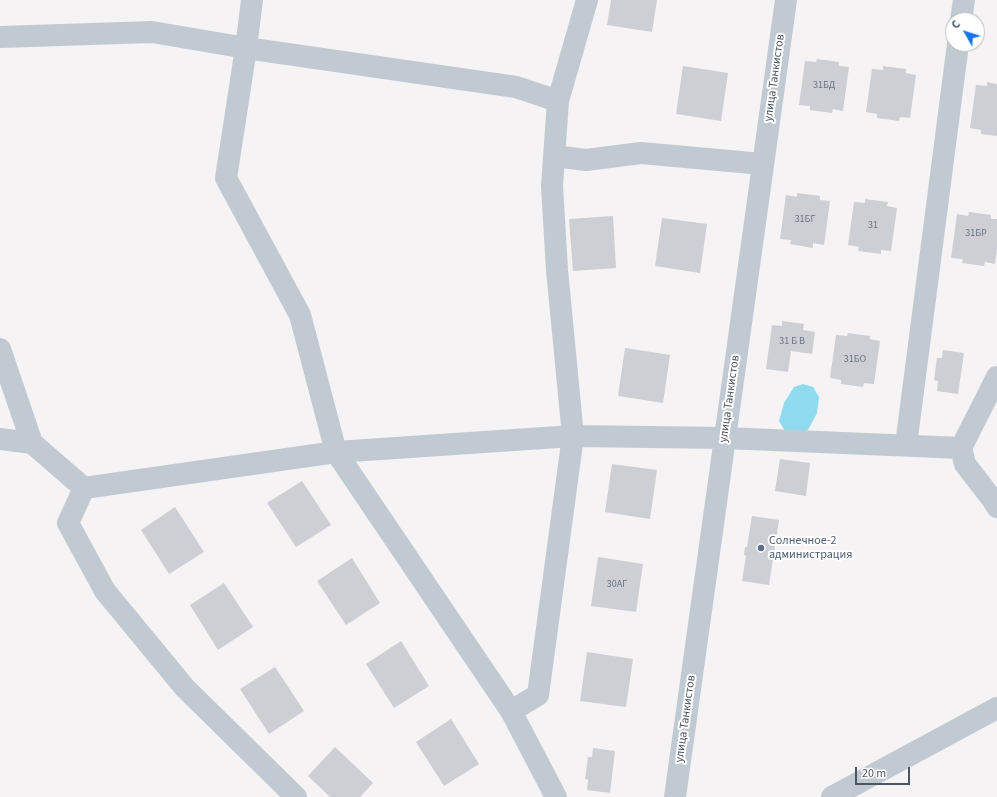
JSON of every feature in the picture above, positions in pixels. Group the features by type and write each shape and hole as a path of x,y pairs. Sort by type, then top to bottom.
{"street":[{"path":"252,0 226,178 300,315 336,452 511,711 556,797"},
{"path":"511,711 538,695 573,436 557,270 552,186 558,101 586,0"},
{"name":"улица Танкистов","path":"675,797 786,0"},
{"path":"962,12 964,0"},
{"path":"0,36 152,32 246,48 516,87 558,101"},
{"path":"906,446 957,52"},
{"path":"554,156 586,160 641,153 763,164"},
{"path":"0,349 32,443 84,488 336,452 573,436 725,438 961,448"},
{"path":"997,377 961,448 965,464 997,507"},
{"path":"0,439 32,443"},
{"path":"84,488 68,523 105,591 185,688 296,797"},
{"path":"832,797 997,708"}],"water":[{"path":"803,384 813,387 819,397 817,413 808,430 797,434 785,431 779,421 784,403 794,387"}],"building":[{"path":"611,0 657,0 652,32 607,25"},
{"path":"817,59 839,62 839,66 849,67 843,111 833,109 832,113 810,110 810,106 799,105 805,61 816,62"},
{"path":"683,66 728,73 721,121 676,114"},
{"path":"883,66 906,69 906,73 916,75 910,118 900,117 899,121 877,118 877,114 866,112 872,69 883,70"},
{"path":"987,82 997,84 997,136 981,134 981,130 970,128 976,85 987,86"},
{"path":"797,193 820,196 820,200 830,201 824,245 813,243 813,248 790,244 791,240 780,239 786,195 797,197"},
{"path":"865,199 888,202 887,206 897,208 891,251 881,250 881,254 858,251 859,247 848,245 854,202 865,203"},
{"path":"969,212 991,215 991,219 997,219 997,248 995,264 985,262 984,266 962,263 963,259 951,258 957,214 968,216"},
{"path":"613,216 616,268 573,271 569,219"},
{"path":"662,218 707,224 700,273 655,266"},
{"path":"782,321 804,324 803,330 815,332 812,354 791,351 788,372 766,369 772,325 782,326"},
{"path":"848,333 870,336 870,339 880,341 874,384 864,383 863,387 841,384 841,380 830,378 836,335 847,336"},
{"path":"625,348 670,355 663,403 618,396"},
{"path":"943,350 964,353 958,394 937,391 938,381 934,380 937,358 942,358"},
{"path":"780,459 810,463 806,496 775,491"},
{"path":"612,464 657,470 650,519 605,512"},
{"path":"302,481 331,525 296,547 267,503"},
{"path":"175,507 204,552 169,574 141,530"},
{"path":"752,516 779,520 769,585 742,581 746,556 744,555 745,547 747,547"},
{"path":"598,557 643,564 636,612 591,606"},
{"path":"352,558 380,603 346,625 317,581"},
{"path":"224,583 253,627 218,650 190,605"},
{"path":"401,641 429,686 394,708 366,664"},
{"path":"587,652 633,659 626,707 580,701"},
{"path":"275,667 304,711 269,734 240,689"},
{"path":"451,719 479,764 444,786 416,742"},
{"path":"335,747 373,783 360,797 330,797 308,776"},
{"path":"593,748 615,751 610,793 587,790 588,780 585,779 588,757 592,757"}],"place":[{"name":"Солнечное-2 администрация","path":"761,548"}]}
